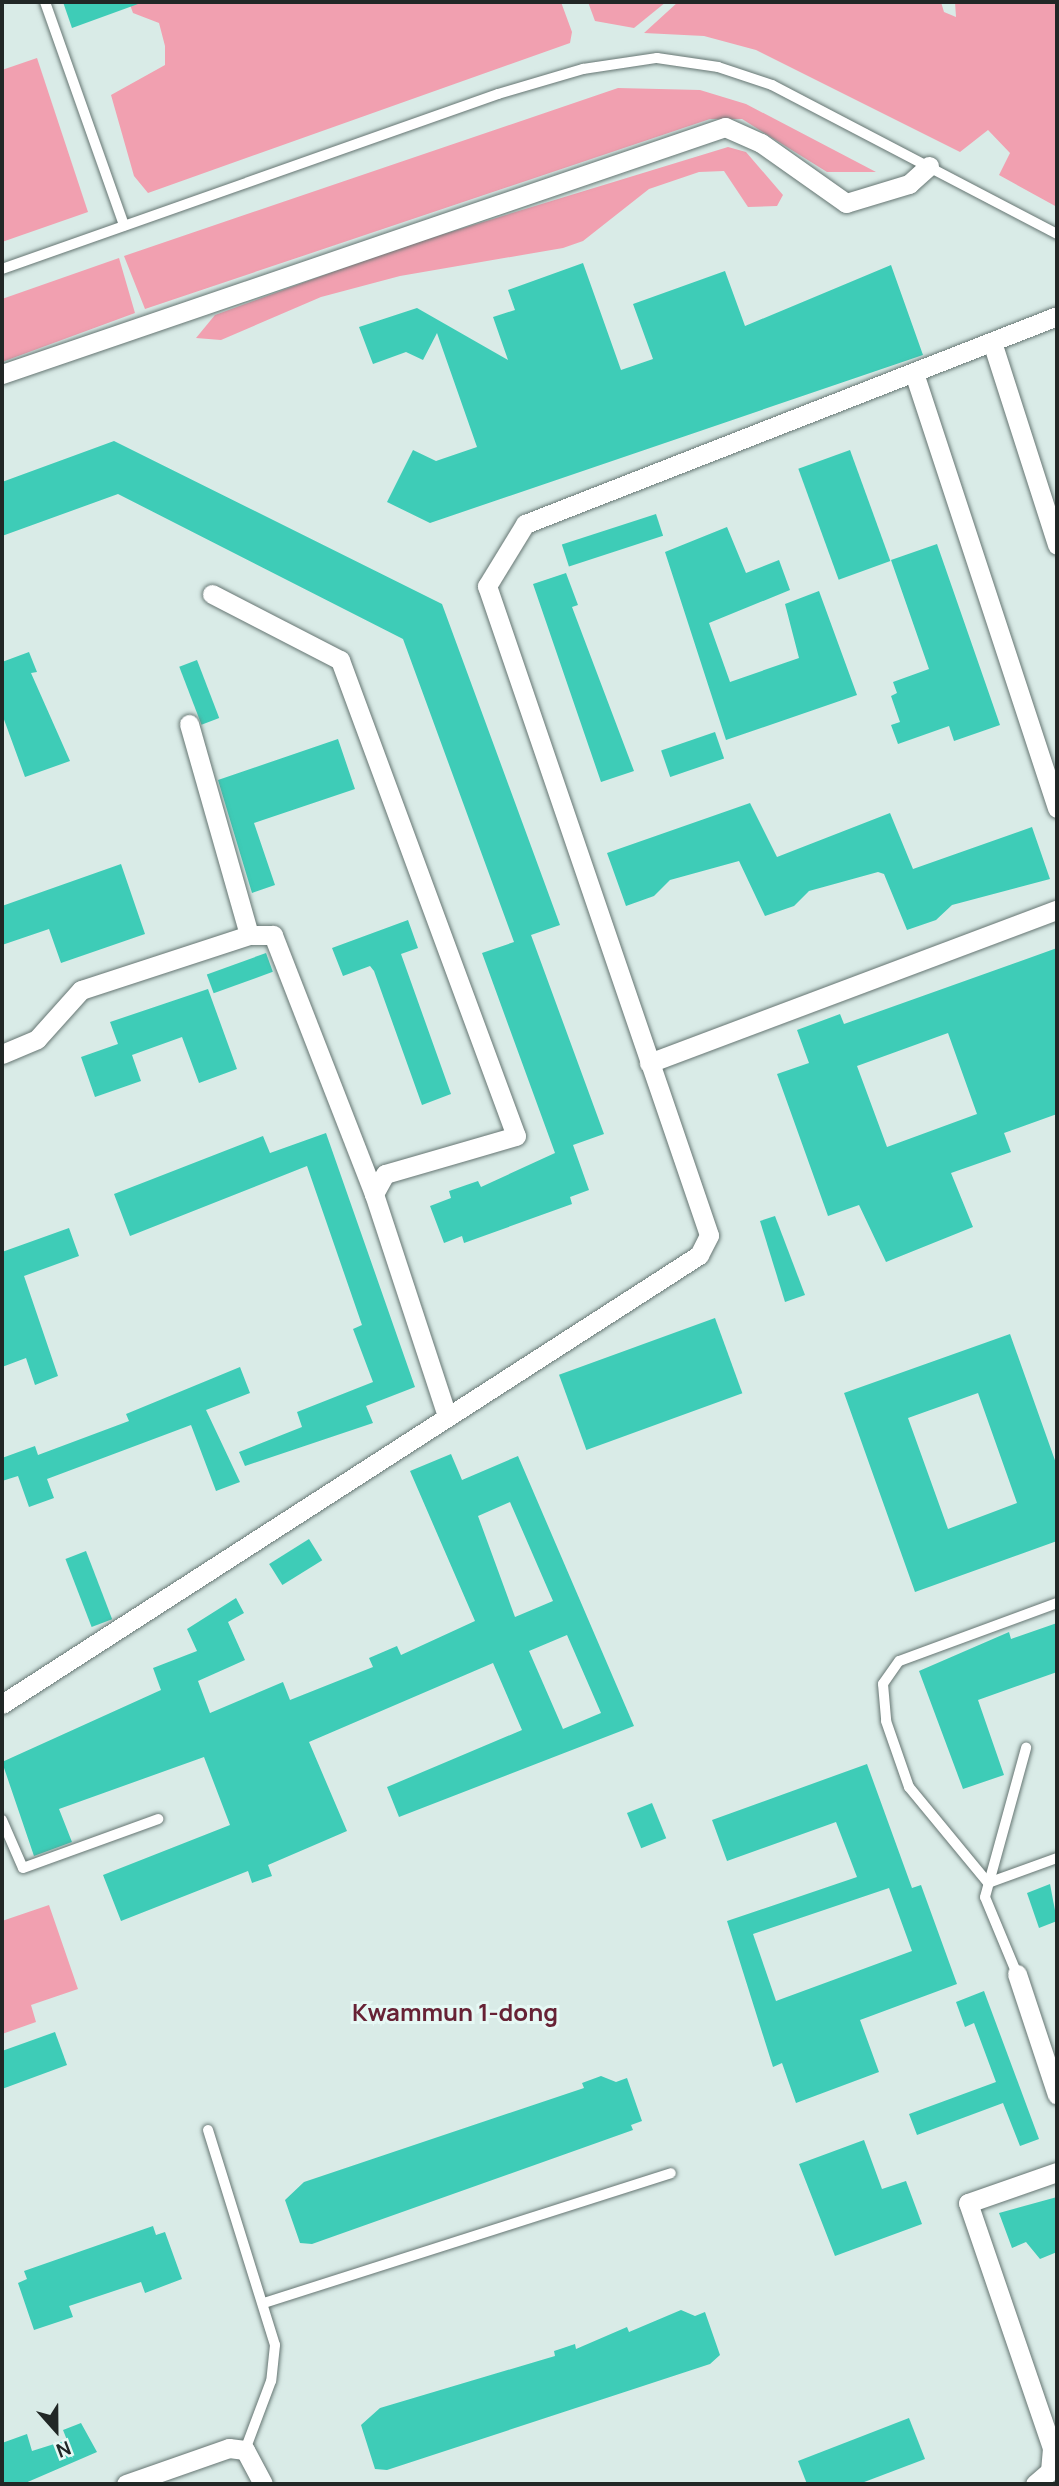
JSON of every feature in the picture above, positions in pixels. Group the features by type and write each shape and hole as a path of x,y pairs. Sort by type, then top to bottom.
{"street":[{"path":"2,374 726,127 761,143 846,203 909,184 929,166"},
{"path":"2,1704 699,1255 709,1235 487,586 524,524 1057,316"},
{"path":"992,342 1057,545"},
{"path":"914,373 1057,808"},
{"path":"212,594 340,660 516,1136 385,1174 374,1194"},
{"path":"189,723 249,935"},
{"path":"649,1063 1057,910"},
{"path":"2,1054 37,1039 81,990 249,935 273,935 374,1194 447,1416"},
{"path":"1017,1974 1057,2095"},
{"path":"1035,2484 1050,2471 1052,2448 968,2203 1057,2172"},
{"path":"126,2484 229,2448 245,2450 263,2484"}],"lane":[{"path":"45,2 124,225"},
{"path":"2,269 498,94 583,69 657,58 718,67 772,85 1057,234"},
{"path":"988,1883 909,1787 886,1721 883,1684 899,1661 1057,1603"},
{"path":"1017,1974 985,1897 1026,1748"},
{"path":"2,1819 23,1868 158,1819"},
{"path":"988,1883 1057,1858"},
{"path":"208,2130 275,2345 271,2381 245,2450"},
{"path":"264,2303 671,2173"}],"shaded area":[{"path":"129,2 561,2 572,32 570,43 148,193 134,176 111,95 165,65 165,46 159,23 133,13"},
{"path":"588,2 666,2 634,28 595,21"},
{"path":"678,2 941,2 944,12 956,17 955,2 1057,2 1057,207 999,175 1010,153 988,130 960,152 756,50 704,36 644,33"},
{"path":"37,58 88,212 2,242 2,70"},
{"path":"618,88 700,90 746,104 876,172 827,172 742,119 710,119 145,309 124,256"},
{"path":"728,147 746,152 783,195 777,206 748,207 724,171 699,172 649,189 583,241 563,248 400,276 321,297 221,340 196,338 215,315 398,248"},
{"path":"119,258 135,313 2,362 2,299"},
{"path":"49,1905 78,1989 31,2005 36,2022 2,2034 2,1921"}],"building":[{"path":"63,2 138,2 138,4 72,28"},
{"path":"583,263 621,370 653,359 633,304 725,271 745,326 891,265 923,355 430,523 387,502 413,450 436,461 477,447 437,333 423,360 406,352 373,364 359,327 417,308 508,360 493,317 515,310 508,290"},
{"path":"114,441 442,604 560,925 531,935 604,1134 573,1145 589,1190 570,1197 572,1204 464,1243 462,1236 444,1243 430,1206 451,1198 449,1191 478,1181 481,1187 555,1153 482,953 514,942 403,639 118,494 2,536 2,482"},
{"path":"850,450 890,561 839,580 798,469"},
{"path":"656,514 663,536 569,566 562,545"},
{"path":"727,527 746,573 779,560 790,590 709,623 730,682 799,658 785,604 819,591 857,695 726,740 665,552"},
{"path":"937,544 1000,725 954,741 949,726 898,744 891,725 900,722 891,696 897,693 893,682 929,669 891,560"},
{"path":"566,573 578,605 572,607 634,771 601,782 533,584"},
{"path":"29,652 37,672 31,673 70,761 25,777 2,714 2,662"},
{"path":"197,660 219,718 201,725 179,667"},
{"path":"715,732 724,758 670,777 661,751"},
{"path":"338,739 355,789 254,823 275,885 252,893 218,780"},
{"path":"750,803 777,857 890,813 913,869 1032,827 1050,879 952,905 936,920 907,930 884,874 878,872 809,891 794,906 765,916 739,861 670,880 654,896 626,906 607,853"},
{"path":"121,864 145,934 61,963 49,929 2,945 2,906"},
{"path":"408,920 418,948 401,954 451,1094 422,1105 374,971 370,966 343,976 332,948"},
{"path":"1057,948 1057,1114 1004,1133 1011,1152 951,1173 973,1227 886,1262 859,1205 828,1216 777,1074 809,1063 797,1030 840,1014 844,1024","holes":["948,1033 977,1114 887,1147 857,1066"]},
{"path":"266,953 273,972 214,993 207,975"},
{"path":"208,989 237,1069 199,1083 182,1037 132,1055 141,1081 95,1097 81,1057 118,1044 110,1022"},
{"path":"326,1133 415,1387 366,1406 373,1423 245,1466 239,1452 302,1427 297,1412 373,1382 353,1329 362,1325 307,1166 130,1236 114,1194 263,1136 270,1153"},
{"path":"775,1216 805,1295 785,1302 760,1221"},
{"path":"69,1228 79,1256 24,1276 58,1376 35,1385 26,1358 2,1367 2,1252"},
{"path":"715,1318 742,1393 586,1450 559,1375"},
{"path":"1010,1334 1057,1466 1057,1541 915,1592 844,1393","holes":["978,1393 1017,1503 948,1529 908,1418"]},
{"path":"240,1367 250,1393 206,1410 240,1482 216,1491 191,1425 47,1479 54,1498 29,1507 18,1476 2,1481 2,1458 35,1446 38,1455 129,1421 126,1414"},
{"path":"451,1454 462,1480 518,1456 634,1726 399,1817 387,1787 522,1730 493,1663 309,1742 347,1831 268,1865 272,1876 252,1883 248,1871 121,1921 103,1875 230,1825 204,1757 59,1809 72,1842 34,1856 2,1762 161,1690 153,1668 197,1651 187,1629 236,1598 244,1613 228,1622 245,1660 198,1681 210,1713 283,1682 290,1700 373,1667 369,1658 397,1646 401,1655 475,1621 410,1471","holes":["510,1502 553,1601 515,1617 478,1516","567,1635 601,1713 563,1729 529,1651"]},
{"path":"309,1539 322,1560 282,1585 269,1564"},
{"path":"86,1551 112,1619 92,1627 65,1559"},
{"path":"1057,1623 1057,1672 978,1700 1004,1775 963,1789 919,1671 1009,1632 1011,1639"},
{"path":"867,1764 912,1888 921,1885 957,1984 860,2020 879,2072 796,2103 782,2063 773,2067 727,1921 857,1877 836,1822 727,1861 712,1820","holes":["889,1888 912,1951 776,2001 753,1934"]},
{"path":"652,1803 666,1838 641,1848 627,1813"},
{"path":"1050,1884 1057,1921 1039,1928 1027,1893"},
{"path":"984,1991 1039,2139 1020,2146 1003,2103 917,2135 909,2114 996,2082 974,2023 965,2027 956,2002"},
{"path":"55,2032 67,2065 2,2089 2,2051"},
{"path":"601,2076 616,2082 627,2078 642,2121 631,2125 633,2130 312,2244 300,2243 285,2200 304,2182 584,2088 582,2083"},
{"path":"864,2140 882,2189 906,2181 922,2224 835,2256 799,2164"},
{"path":"1057,2197 1057,2252 1040,2259 1026,2242 1012,2248 999,2213"},
{"path":"153,2226 156,2235 165,2232 182,2279 145,2293 141,2282 69,2306 73,2317 34,2330 18,2283 27,2279 24,2271"},
{"path":"681,2310 695,2316 705,2312 720,2355 710,2364 387,2470 375,2469 361,2425 380,2408 555,2356 554,2351 575,2344 576,2349 627,2327 629,2332"},
{"path":"909,2418 925,2459 859,2484 807,2484 798,2461"},
{"path":"81,2423 97,2452 23,2484 2,2484 2,2443 27,2434 32,2451 67,2440 63,2430"}],"district":[{"name":"Kwammun 1-dong","path":"455,2012"}]}
